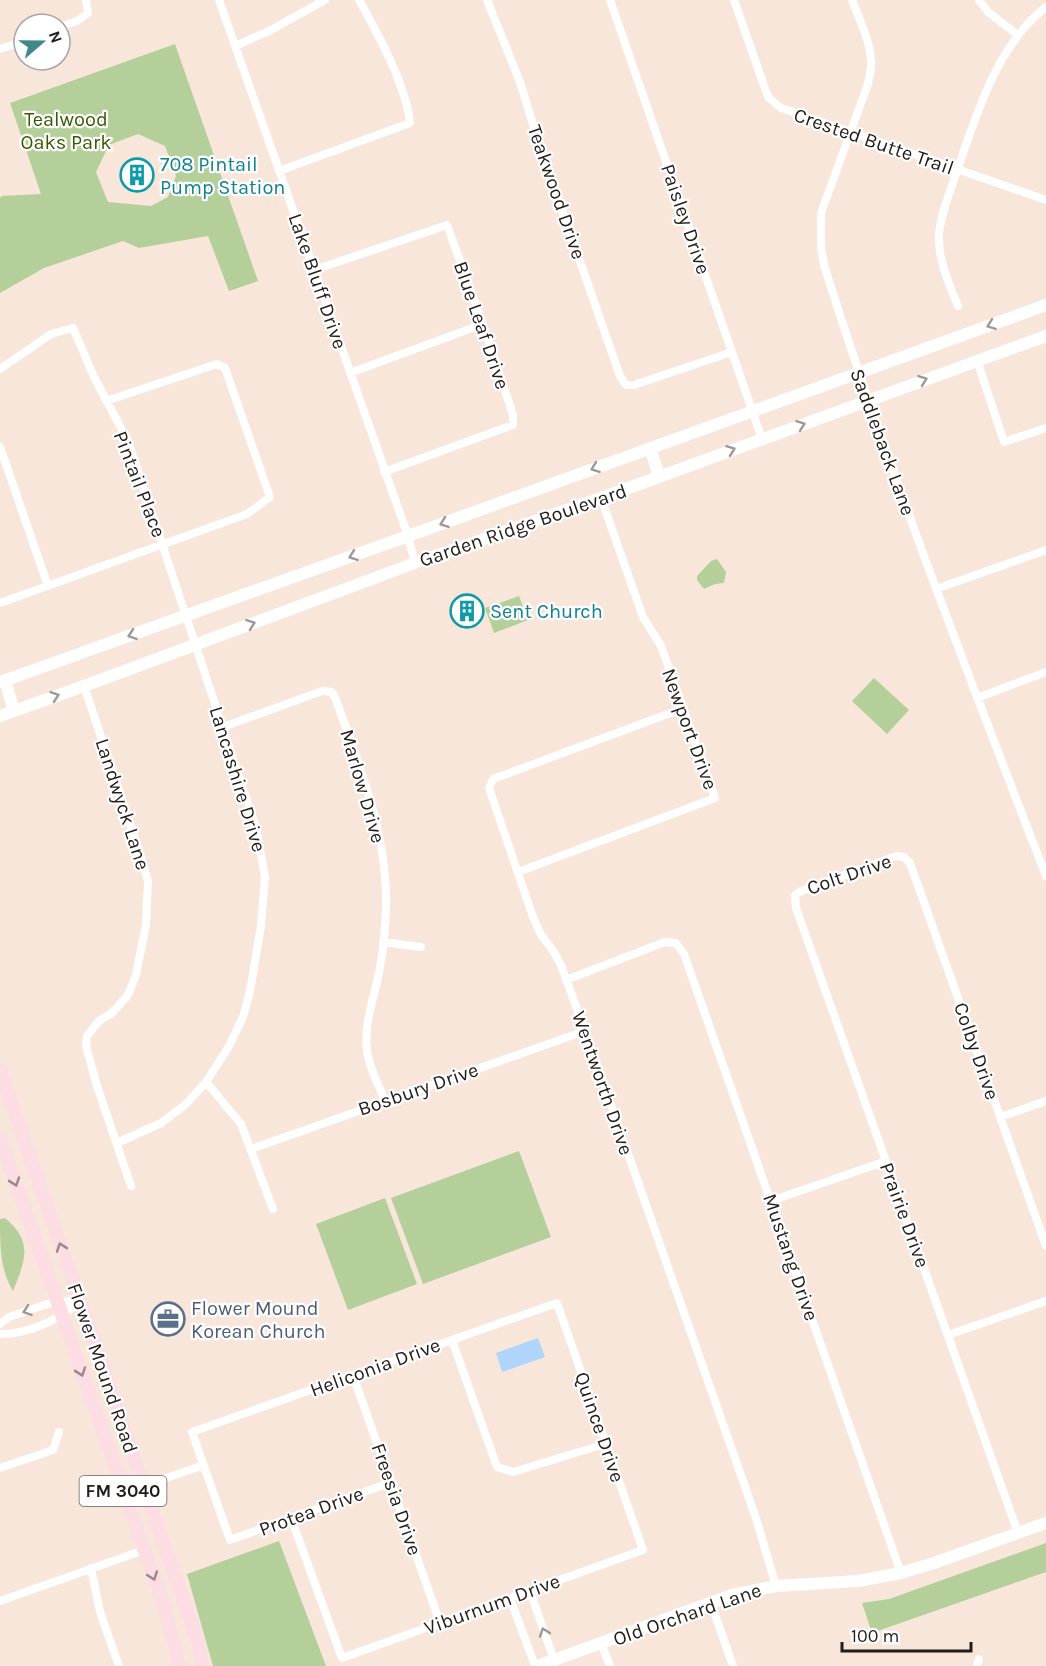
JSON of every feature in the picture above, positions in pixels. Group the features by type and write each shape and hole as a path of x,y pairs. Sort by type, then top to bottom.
{"main road":[{"name":"Garden Ridge Boulevard","path":"2,681 1046,305"},
{"name":"Garden Ridge Boulevard","path":"0,716 415,563 1046,336"},
{"path":"650,448 659,476"},
{"path":"2,681 14,711"},
{"name":"Flower Mound Road","path":"0,1070 196,1639 203,1666"},
{"name":"Flower Mound Road","path":"0,1138 162,1599 180,1666"},
{"name":"Old Orchard Lane","path":"537,1666 732,1595 776,1586 858,1581 901,1573 1046,1523"}],"street":[{"path":"72,23 88,13 86,0"},
{"name":"Lake Bluff Drive","path":"219,0 408,536 415,563"},
{"path":"235,46 271,30 325,0"},
{"path":"279,171 410,123 409,112 392,65 359,0"},
{"name":"Teakwood Drive","path":"487,0 520,82 620,376 626,385 634,385 732,352"},
{"name":"Paisley Drive","path":"609,0 762,439"},
{"name":"Crested Butte Trail","path":"734,0 768,97 781,108 1046,200"},
{"name":"Saddleback Lane","path":"852,0 871,60 868,84 821,213 820,231 824,265 858,373 936,589 1046,876"},
{"path":"979,0 988,12 1018,34"},
{"path":"958,306 940,256 939,234 958,170 987,92 1018,34 1046,7"},
{"name":"Blue Leaf Drive","path":"314,270 447,225 483,324 513,415 513,425 384,472"},
{"path":"350,373 483,324"},
{"name":"Pintail Place","path":"0,369 51,334 73,328 106,401 128,441 196,644"},
{"path":"978,360 1005,442 1046,428"},
{"path":"0,603 247,514 270,497 225,368 217,364 106,401"},
{"path":"0,447 48,586"},
{"name":"Newport Drive","path":"518,873 715,798 661,646 643,616 601,498"},
{"path":"936,589 1046,550"},
{"name":"Lancashire Drive","path":"117,1143 161,1123 185,1105 206,1082 228,1048 243,1017 261,926 265,891 262,853 256,828 196,644"},
{"path":"977,698 1046,672"},
{"name":"Landwyck Lane","path":"84,686 148,881 146,924 136,975 128,995 112,1013 99,1021 87,1036 86,1046 131,1186"},
{"name":"Marlow Drive","path":"223,727 322,691 332,692 358,761 374,813 382,850 385,889 383,942 367,1023 366,1042 367,1052 385,1101"},
{"name":"Wentworth Drive","path":"684,708 493,779 489,788 533,917 541,935 561,965 585,1030 756,1518 776,1586"},
{"name":"Colt Drive","path":"795,895 802,890 888,859 897,856 904,857"},
{"name":"Colby Drive","path":"904,857 913,871 1046,1246"},
{"name":"Prairie Drive","path":"795,895 796,908 1018,1533"},
{"path":"383,942 421,947"},
{"name":"Mustang Drive","path":"566,980 665,942 676,943 684,954 901,1573"},
{"name":"Bosbury Drive","path":"251,1149 585,1030"},
{"path":"206,1082 237,1117 273,1209"},
{"path":"1000,1117 1046,1101"},
{"path":"771,1201 886,1161"},
{"path":"0,1324 9,1317 56,1301 80,1302"},
{"path":"948,1335 1046,1301"},
{"path":"0,1334 11,1334 62,1317 80,1302"},
{"name":"Heliconia Drive","path":"204,1465 192,1432 557,1303"},
{"name":"Quince Drive","path":"557,1303 643,1550"},
{"path":"452,1340 497,1467 513,1472 605,1444"},
{"name":"Freesia Drive","path":"353,1375 440,1623"},
{"path":"0,1468 53,1450 59,1432"},
{"path":"143,1486 204,1465"},
{"name":"Protea Drive","path":"204,1465 230,1540 392,1482"},
{"name":"Viburnum Drive","path":"291,1518 342,1658 643,1550"},
{"path":"0,1601 144,1550"},
{"path":"91,1568 100,1612 119,1666"},
{"path":"530,1591 554,1660"},
{"path":"510,1598 537,1666"},
{"path":"711,1604 733,1666"},
{"path":"601,1643 610,1666"}],"green space":[{"name":"Tealwood Oaks Park","path":"175,44 258,281 229,291 208,236 139,248 123,241 44,268 0,293 0,198 41,194 10,103","holes":["138,134 165,146 176,176 168,197 151,206 108,202 96,172 109,145"]},
{"path":"717,559 726,572 724,583 704,589 697,580 697,576 711,561"},
{"path":"519,596 528,620 494,633 485,608"},
{"path":"874,678 909,710 887,734 852,701"},
{"path":"519,1151 551,1237 423,1284 391,1198"},
{"path":"385,1198 417,1284 348,1310 316,1224"},
{"path":"5,1218 20,1235 24,1252 21,1270 13,1291 5,1275 2,1257 0,1219"},
{"path":"279,1541 326,1666 213,1666 187,1574"},
{"path":"1046,1543 1046,1572 872,1633 862,1603 889,1599"}],"water":[{"path":"538,1338 545,1357 502,1372 496,1353"}],"place":[{"name":"708 Pintail Pump Station","path":"137,175"},
{"name":"Sent Church","path":"467,611"},
{"name":"Flower Mound Korean Church","path":"168,1319"}]}
